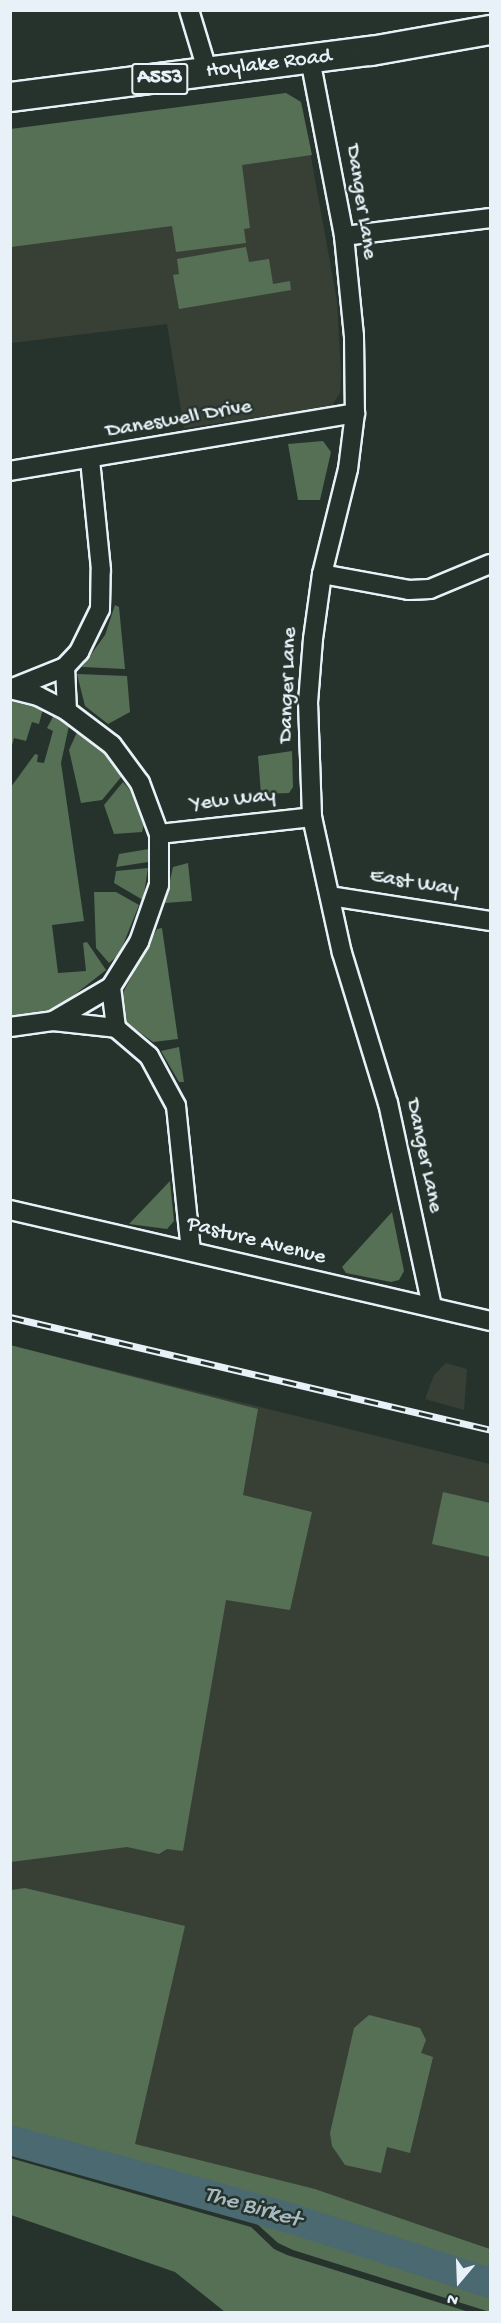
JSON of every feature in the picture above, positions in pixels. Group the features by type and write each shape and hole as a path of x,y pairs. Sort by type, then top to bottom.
{"main road":[{"name":"Hoylake Road","path":"10,97 310,59 490,30"}],"street":[{"path":"189,10 208,73"},
{"name":"Danger Lane","path":"310,59 344,236 354,336 355,413 348,469 322,574 308,702 312,817 342,953 388,1103 432,1306"},
{"path":"344,236 490,218"},
{"name":"Daneswell Drive","path":"10,471 90,460 355,413"},
{"path":"10,689 65,667 79,652 100,609 101,570 90,460"},
{"path":"322,574 409,590 430,589 490,564"},
{"path":"65,667 67,711"},
{"path":"10,689 38,696 67,711 112,745 140,783 159,834 159,885 139,942 111,987 53,1021"},
{"name":"Yew Way","path":"159,834 312,817"},
{"name":"East Way","path":"330,896 490,921"},
{"path":"111,987 116,1028"},
{"path":"10,1028 53,1021 116,1028 149,1056 176,1106 191,1250"},
{"name":"Pasture Avenue","path":"10,1210 191,1250 490,1321"}],"shaded area":[{"path":"286,93 301,102 337,301 340,393 331,407 184,428 167,324 11,343 10,129"},
{"path":"10,1345 490,1464 490,2249 315,2189 175,2156 11,2108"},
{"path":"446,1363 467,1369 464,1410 425,1399 434,1375"}],"green space":[{"path":"286,93 301,102 312,155 242,165 250,228 244,229 246,243 176,252 172,226 11,247 11,129"},
{"path":"246,247 249,262 269,259 273,284 290,281 291,290 179,309 173,275 179,274 177,259"},
{"path":"323,441 331,452 320,500 298,500 288,444"},
{"path":"115,605 119,607 125,669 82,667 105,635"},
{"path":"77,674 127,676 130,712 108,724 85,706"},
{"path":"11,701 43,709 39,724 32,722 26,741 14,738 11,749"},
{"path":"55,713 70,721 61,763 84,921 52,925 58,973 86,971 83,943 87,942 106,970 55,1010 11,1022 11,787 35,754 38,755 37,762 44,763 53,731 47,728"},
{"path":"78,730 102,749 122,776 102,800 81,803 69,750"},
{"path":"292,751 293,787 289,793 261,794 258,756"},
{"path":"123,782 132,792 144,824 142,832 114,834 104,805"},
{"path":"149,849 148,862 116,867 119,854"},
{"path":"188,863 192,901 165,903 173,867"},
{"path":"148,868 143,900 114,883 116,871"},
{"path":"94,892 116,892 139,905 119,955 109,963 96,948"},
{"path":"162,928 178,1039 153,1042 123,1020 119,1000 157,929"},
{"path":"179,1047 184,1082 179,1082 161,1051"},
{"path":"170,1181 174,1221 167,1229 129,1224"},
{"path":"392,1212 404,1271 399,1280 391,1282 346,1273 342,1267"},
{"path":"10,1345 258,1409 243,1495 312,1512 290,1610 226,1600 183,1851 167,1849 159,1854 127,1847 11,1862"},
{"path":"443,1492 490,1503 490,1557 432,1544"},
{"path":"25,1888 185,1926 135,2144 315,2189 490,2249 490,2312 293,2250 278,2243 256,2223 11,2153 11,1890"},
{"path":"369,2015 420,2028 426,2040 421,2053 433,2057 410,2153 387,2147 381,2173 345,2165 332,2146 330,2133 354,2028"},
{"path":"10,2158 251,2227 274,2249 287,2255 469,2312 225,2312 175,2272 11,2215"}],"waterway":[{"name":"The Birket","path":"10,2140 290,2218 490,2283"}],"railway":[{"path":"10,1317 490,1430"}]}
